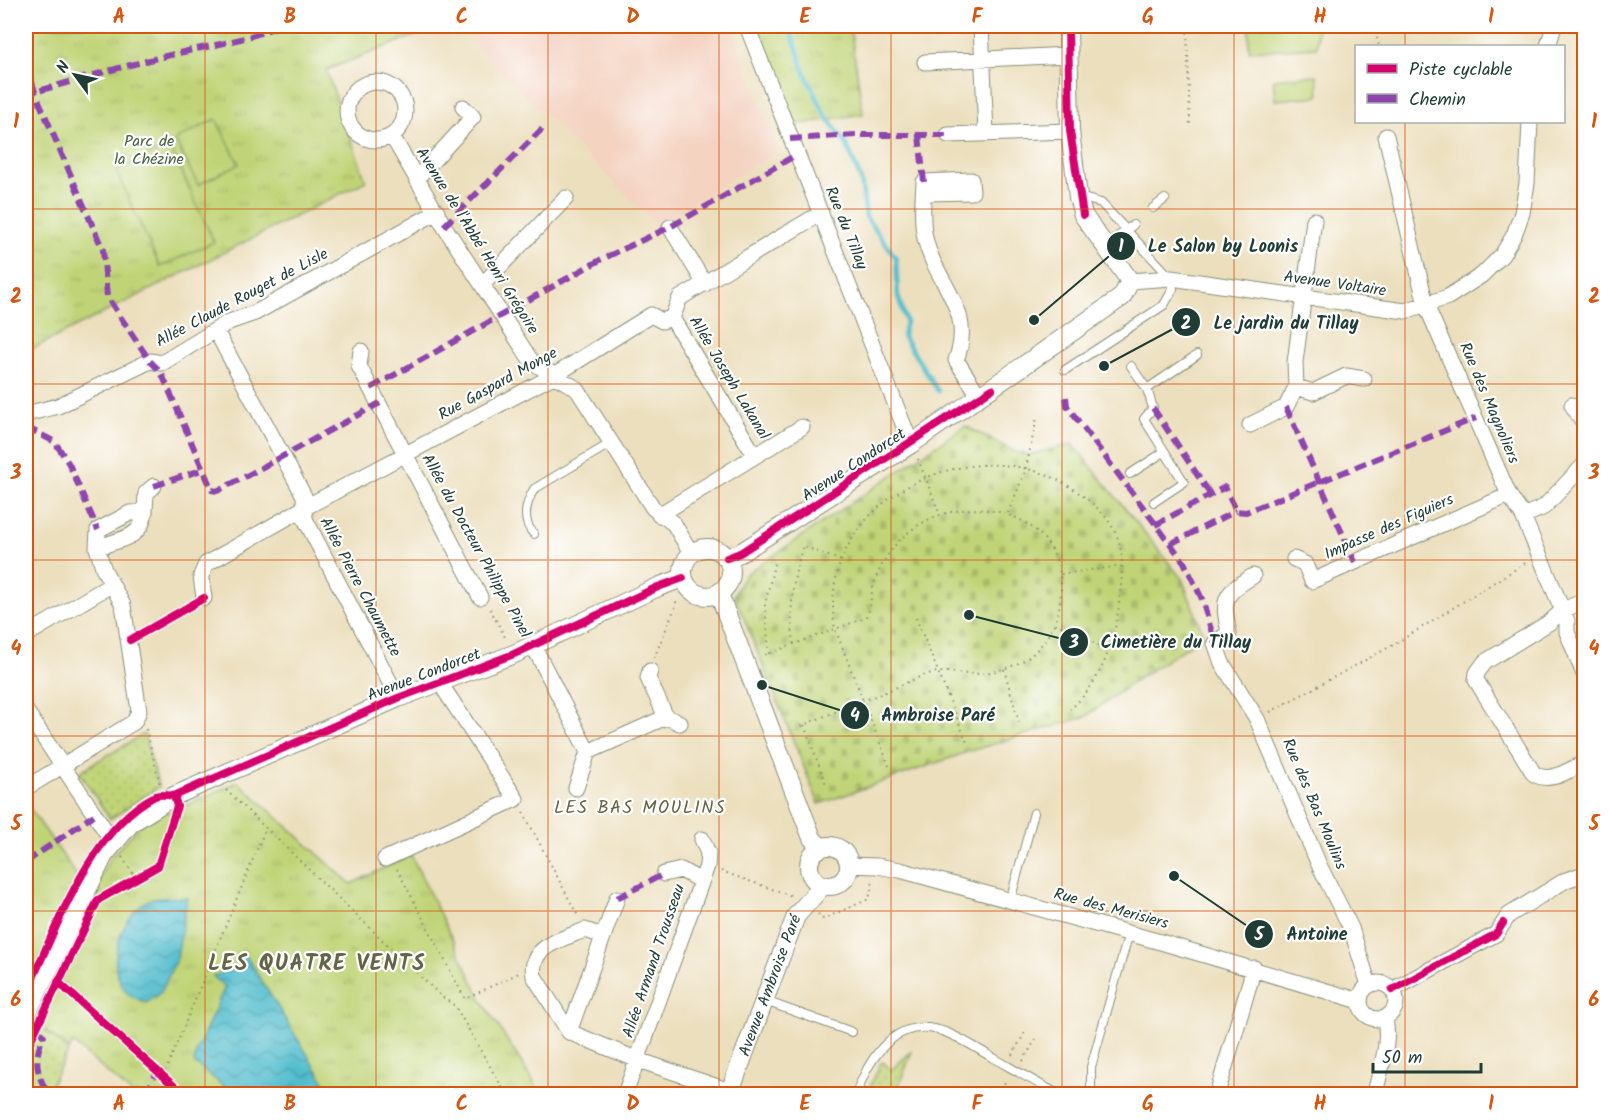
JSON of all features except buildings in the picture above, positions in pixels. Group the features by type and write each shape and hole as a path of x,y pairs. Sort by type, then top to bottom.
{"street":[{"name":"Rue du Tillay","path":"747,26 911,444"},
{"path":"981,26 986,133"},
{"path":"1068,26 1070,131 1078,197 1083,215 1130,281"},
{"path":"1548,45 1554,26"},
{"path":"925,62 1068,55"},
{"path":"417,178 473,117 463,106"},
{"name":"Avenue Voltaire","path":"1130,281 1171,278 1405,311 1448,297 1482,275 1502,255 1514,235 1522,213 1527,183 1530,123"},
{"path":"948,135 1070,131"},
{"name":"Avenue de l'Abbé Henri Grégoire","path":"392,136 482,285 532,362 577,389 659,515 674,524 692,553"},
{"name":"Rue des Magnoliers","path":"1386,136 1426,305 1509,495 1523,516 1563,610 1567,621 1567,632 1584,674"},
{"path":"924,193 925,238 963,323 962,345 956,360 980,397"},
{"path":"482,285 566,198"},
{"name":"Allée Claude Rouget de Lisle","path":"26,414 58,406 150,361 162,363 229,322 255,313 437,212"},
{"path":"672,318 680,298 821,213"},
{"path":"1250,425 1286,407 1296,387 1295,362 1314,220"},
{"path":"670,227 705,284"},
{"name":"Avenue Condorcet","path":"727,558 740,553 911,444 1054,347 1122,297 1130,281"},
{"name":"Rue Gaspard Monge","path":"204,598 201,576 206,564 304,508 555,375 651,315 662,321 672,318"},
{"name":"Allée Joseph Lakanal","path":"672,318 755,456"},
{"name":"Allée Pierre Chaumette","path":"216,330 304,496 305,519 398,698"},
{"name":"Allée du Docteur Philippe Pinel","path":"361,351 359,366 480,597"},
{"path":"1296,387 1313,392 1346,376 1364,379"},
{"path":"1572,405 1584,423"},
{"name":"Allée Joseph Lakanal","path":"659,515 802,427"},
{"path":"1523,516 1544,507 1584,465"},
{"path":"26,788 134,722 139,711 123,605 111,585 97,548 137,533 143,526 146,493 154,486"},
{"name":"Impasse des Figuiers","path":"1294,559 1305,564 1312,581 1509,495"},
{"path":"711,548 727,558 731,578 718,594 701,596 693,592 683,578 683,564 692,553 711,548"},
{"name":"Rue des Bas Moulins","path":"1253,576 1232,588 1226,599 1224,610 1229,633 1215,643 1222,663 1257,719 1320,867 1351,927 1369,985"},
{"name":"Avenue Condorcet","path":"26,1015 88,884 113,842 131,823 174,796 398,698 514,654 658,587 683,578"},
{"path":"26,635 111,585"},
{"path":"718,594 809,831 821,848"},
{"path":"1584,601 1563,610 1550,622 1485,662 1477,673 1476,680 1534,774 1545,779 1551,778 1584,763"},
{"path":"534,645 588,752 576,788"},
{"path":"588,752 673,720 648,678 650,671"},
{"path":"387,858 516,799 440,683"},
{"path":"26,711 113,842"},
{"name":"Allée Armand Trousseau","path":"625,1095 701,881 708,853 702,838"},
{"path":"834,846 842,850 849,865 842,881 833,885 823,885 813,877 810,865 812,857 821,848 834,846"},
{"name":"Rue des Merisiers","path":"849,865 900,870 1254,968 1360,1001"},
{"path":"664,874 681,870 701,881"},
{"path":"1392,990 1496,934 1509,915 1566,880 1584,874"},
{"name":"Avenue Ambroise Paré","path":"733,1093 764,1000 796,916 823,885"},
{"path":"569,1032 616,898"},
{"path":"603,936 585,930 541,949 532,966 534,976 569,1032 638,1060 733,1093"},
{"path":"1217,1095 1254,968"},
{"path":"1384,984 1392,990 1395,1006 1384,1018 1367,1016 1360,1001 1369,985 1384,984"},
{"path":"1375,1095 1385,1041 1384,1018"}],"lane":[{"path":"1065,370 1115,343 1164,305 1173,289 1171,278 1130,227 1101,203 1078,197"},
{"path":"1153,208 1165,199"},
{"path":"1106,246 1130,227"},
{"path":"1147,389 1197,355"},
{"path":"1131,366 1147,389 1153,408 1144,419 1184,482 1154,502"},
{"path":"534,534 526,524 526,514 534,489 612,443"},
{"path":"1130,474 1164,452"},
{"path":"1010,900 1034,813"},
{"path":"1091,1095 1091,1067 1129,933"},
{"path":"764,1000 852,1032"},
{"path":"856,1095 865,1068 882,1046 897,1035 921,1029 944,1032 1058,1095"}],"path":[{"path":"1187,26 1190,127"},
{"path":"1374,26 1379,45"},
{"path":"650,237 654,241"},
{"path":"1008,513 1026,467 1037,418"},
{"path":"911,444 940,515"},
{"path":"889,766 835,629 831,608 841,561 854,533 873,512 899,492 942,472 985,463 1026,467 1061,480 1097,508 1115,530 1122,565 1117,620 1108,650 1085,697 1070,709"},
{"path":"765,655 865,618 869,612 872,592 880,568 891,550 919,525 940,515 961,509 985,508 1008,513 1028,524 1052,547 1061,574 1061,598 1055,623 1041,646 1029,657 1004,669 973,674 938,673 797,728"},
{"path":"794,644 790,604 803,546 841,561"},
{"path":"1257,719 1395,644 1539,555"},
{"path":"769,654 765,605 774,560"},
{"path":"1061,574 1122,565"},
{"path":"650,671 676,603 658,587"},
{"path":"916,618 968,745"},
{"path":"1055,623 1108,650"},
{"path":"1004,669 1020,726"},
{"path":"139,711 147,734 156,777 162,787 174,796"},
{"path":"804,725 826,784"},
{"path":"221,785 442,997 455,1006 506,1095"},
{"path":"516,799 585,930"},
{"path":"163,1077 266,828"},
{"path":"113,842 137,880"},
{"path":"387,858 465,999 532,966"},
{"path":"998,1095 1012,1068 1026,1031"},
{"path":"1012,1068 1036,1037"}],"shaded area":[{"path":"487,26 731,26 778,151 657,225 470,41"}],"green space":[{"name":"Parc de la Chézine","path":"26,26 440,26 326,70 366,181 26,352"},
{"path":"757,26 850,26 863,114 794,125"},
{"path":"1249,26 1317,26 1317,47 1249,51"},
{"path":"1317,75 1319,96 1275,100 1273,79"},
{"path":"216,119 239,164 198,185 175,140"},
{"path":"169,145 214,242 160,267 116,171"},
{"path":"965,426 1015,452 1029,455 1073,444 1182,579 1204,636 1143,675 1085,717 973,750 819,804 734,594 746,574"},
{"path":"144,734 159,787 110,819 79,772"},
{"path":"238,782 351,884 411,855 483,1002 541,1094 132,1094 73,1043 69,1050 29,1017 110,858 139,826 163,811 170,813"},
{"path":"26,803 78,877 26,988"},
{"path":"29,1017 69,1050 46,1094 26,1084 26,1024"},
{"path":"912,1051 896,1094 867,1094 880,1064 883,1062 891,1070"}],"water":[{"path":"187,898 177,958 161,992 146,1003 133,997 121,983 117,971 116,957 123,930 130,918 149,900"},
{"path":"243,951 332,1094 234,1094 194,1063 196,1052 225,987 213,976 233,969"}],"waterway":[{"path":"789,26 805,73 824,113 847,145 861,180 866,217 896,258 898,296 906,321 903,336 938,391"}],"marked path":[{"path":"26,63 35,92 107,71 241,39 277,26"},
{"path":"26,96 35,92 103,250 107,297 150,361 161,372 212,490 217,491 239,480 380,403"},
{"path":"444,226 545,126"},
{"path":"790,139 855,135 948,135"},
{"path":"919,135 924,182"},
{"path":"371,388 600,260 670,227 796,155"},
{"path":"1066,397 1067,406 1184,562 1202,599 1215,643"},
{"path":"1286,407 1355,562"},
{"path":"1153,408 1210,494"},
{"path":"1155,525 1225,487 1236,511 1246,512 1476,418"},
{"path":"26,427 55,442 69,464 98,530"},
{"path":"154,486 204,469"},
{"path":"1170,544 1236,511"},
{"path":"26,862 94,815"},
{"path":"617,898 664,874"},
{"path":"36,1029 44,1036 38,1051 37,1066 41,1080 49,1094"},
{"path":"146,1094 157,1072"}],"cycle path":[{"path":"1068,26 1070,131 1083,215"},
{"path":"727,558 740,553 992,389"},
{"path":"26,993 77,883 94,856 132,811 155,796 174,796 398,698 514,654 658,587 683,578"},
{"path":"130,640 204,598"},
{"path":"26,1050 98,900 158,866 177,806 174,796"},
{"path":"1392,990 1496,934 1503,923"},
{"path":"58,982 183,1094"}],"place":[{"name":"Le Salon by Loonis","path":"1034,320"},
{"name":"Le jardin du Tillay","path":"1104,366"},
{"name":"Cimetière du Tillay","path":"969,615"},
{"name":"Ambroise Paré","path":"762,685"},
{"name":"Antoine","path":"1174,876"}],"district":[{"name":"LES BAS MOULINS","path":"640,808"},
{"name":"LES QUATRE VENTS","path":"317,964"}]}
